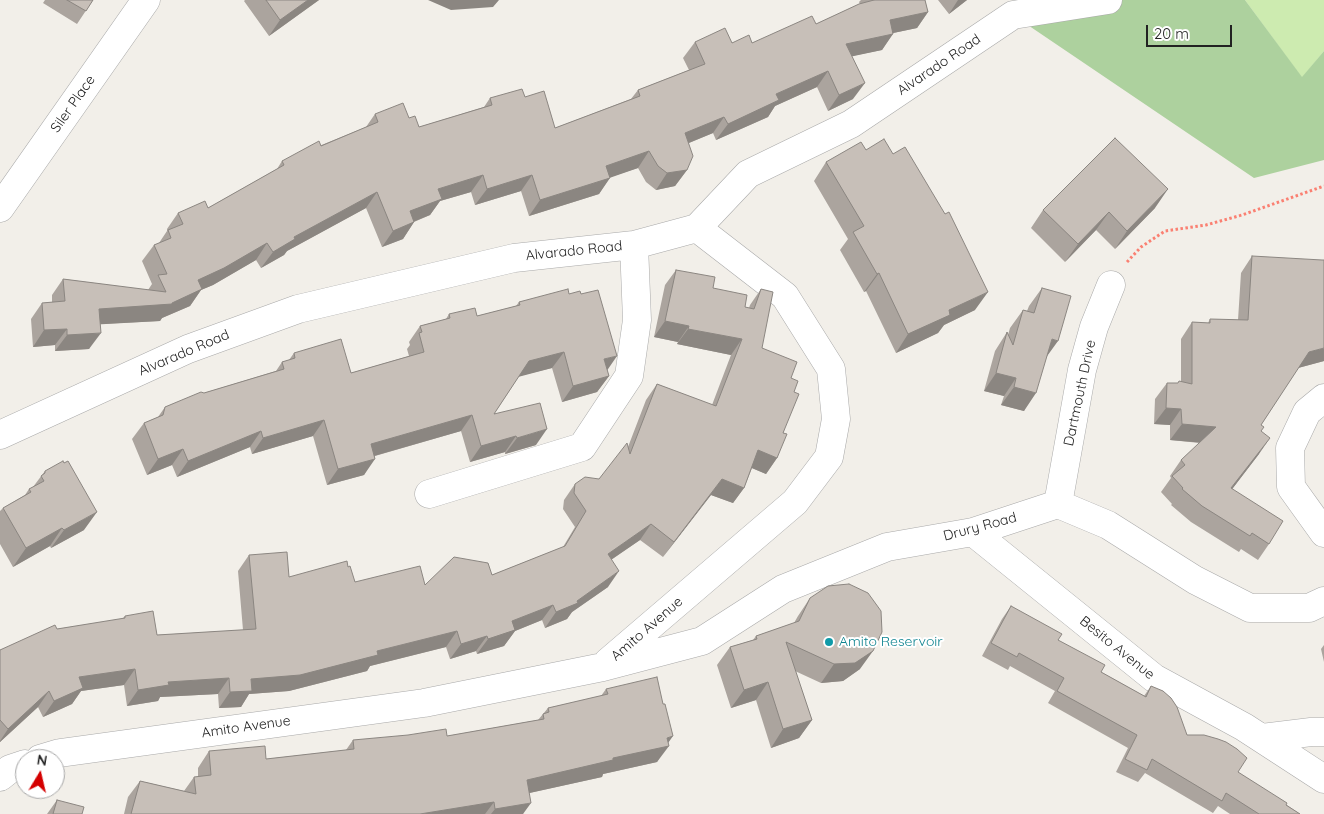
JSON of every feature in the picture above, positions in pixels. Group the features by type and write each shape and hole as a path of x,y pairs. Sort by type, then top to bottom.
{"street":[{"name":"Siler Place","path":"0,208 146,0"},
{"name":"Alvarado Road","path":"0,435 188,349 298,308 514,258 634,245 696,228 748,174 851,124 1013,15 1108,0"},
{"name":"Amito Avenue","path":"65,752 424,703 603,666 795,502 830,457 836,418 832,369 785,296 696,228"},
{"path":"429,494 582,447 629,376 637,320 634,245"},
{"name":"Dartmouth Drive","path":"1058,504 1082,370 1094,327 1111,285"},
{"path":"1324,398 1307,412 1290,448 1291,487 1324,533"},
{"path":"1058,504 1108,525 1196,580 1250,608 1309,608 1324,601"},
{"name":"Drury Road","path":"603,666 702,641 783,590 887,547 973,532 1058,504"},
{"name":"Besito Avenue","path":"973,532 1154,678 1244,727 1324,780"},
{"path":"1262,738 1324,732"},
{"path":"0,777 15,767"}],"path":[{"path":"1111,285 1122,267 1141,247 1165,231 1206,225 1242,215 1324,186"}],"green space":[{"path":"1108,0 1245,0 1302,77 1324,51 1324,160 1254,178 1013,15"},
{"path":"1245,0 1324,0 1324,51 1302,78"}],"building":[{"path":"67,0 93,0 86,11"},
{"path":"266,0 308,0 280,20"},
{"path":"874,0 925,0 928,12 890,20 893,34 846,44 865,83 839,95 828,71 776,94 779,100 728,124 724,117 685,133 693,156 687,170 667,173 658,166 649,151 606,166 610,178 540,200 532,175 487,189 483,175 438,189 442,199 410,211 414,222 393,231 377,192 294,237 295,239 273,252 267,243 224,268 198,280 202,289 172,304 99,309 101,333 67,335 67,329 44,330 42,303 65,301 63,279 166,292 158,275 167,274 154,245 171,238 168,230 183,224 178,213 205,201 208,208 284,165 282,161 319,141 321,146 378,122 375,114 403,103 409,118 415,116 419,127 492,105 490,98 522,89 525,97 544,91 555,128 640,96 638,90 705,64 695,42 725,28 732,43 749,35 752,43 812,16 816,24 859,4"},
{"path":"1115,138 1168,189 1127,231 1109,212 1078,244 1043,210"},
{"path":"884,139 893,154 905,147 945,214 949,212 988,292 949,310 950,315 908,334 879,273 877,274 853,232 864,226 826,162 861,142 866,150"},
{"path":"1252,256 1324,260 1324,348 1309,352 1261,425 1264,427 1261,431 1270,438 1231,488 1283,521 1269,544 1252,533 1250,536 1202,506 1182,489 1172,476 1185,465 1181,460 1216,427 1182,424 1181,409 1166,408 1167,383 1178,383 1179,381 1192,384 1192,322 1210,323 1210,319 1248,320"},
{"path":"676,270 715,277 713,288 747,295 745,307 754,309 761,289 773,292 762,348 797,362 791,378 798,381 794,392 799,394 783,433 787,434 777,458 758,450 744,488 722,479 674,542 651,524 608,554 619,571 577,601 578,603 556,612 553,605 512,621 515,630 488,639 487,636 461,644 457,631 377,651 378,655 300,675 251,679 252,691 230,692 229,678 168,682 169,685 138,690 135,669 79,677 83,688 54,701 49,691 8,729 0,720 0,650 55,625 57,629 125,618 125,616 153,611 157,635 256,629 249,555 287,552 289,577 347,561 355,582 420,566 425,585 454,557 488,563 492,575 565,546 586,511 574,493 575,484 585,477 599,479 627,443 630,454 657,384 716,406 742,339 688,329 689,326 665,321"},
{"path":"1042,288 1071,296 1058,341 1052,339 1036,393 1014,387 1016,378 996,373 1007,332 1013,345 1023,310 1034,313"},
{"path":"568,289 569,294 580,291 581,294 598,290 617,356 604,359 609,376 573,386 564,352 529,361 494,414 540,403 547,429 481,446 472,415 371,444 375,459 338,469 324,420 263,438 261,431 188,461 183,449 158,459 144,423 163,415 165,407 201,392 204,393 284,369 282,362 295,358 294,353 341,339 351,373 424,352 419,333 422,332 420,326 450,318 449,314 475,308 477,316 520,305 519,302"},
{"path":"63,461 64,463 68,461 97,512 64,530 62,528 26,548 3,508 31,492 29,489 44,481 41,476 45,471"},
{"path":"849,584 868,593 881,611 882,632 873,651 855,663 834,664 786,642 812,720 783,729 768,682 744,690 730,647 757,639 756,636 799,621 810,598 828,586"},
{"path":"1011,606 1062,634 1058,640 1105,665 1101,672 1146,697 1151,686 1163,691 1177,707 1187,735 1204,735 1226,742 1237,749 1247,758 1238,772 1287,803 1286,805 1300,814 1259,814 1226,793 1222,801 1152,759 1147,770 1125,759 1137,735 1057,691 1064,678 1019,653 1017,657 991,643"},
{"path":"657,677 673,736 667,738 669,746 527,780 531,803 495,809 494,802 420,814 131,814 140,781 196,794 194,777 211,775 209,751 265,746 266,759 354,749 353,740 446,729 447,736 544,719 543,714 549,712 548,708 608,694 606,689"},
{"path":"57,800 84,807 82,814 53,814"}],"place":[{"name":"Amito Reservoir","path":"829,642"}]}
